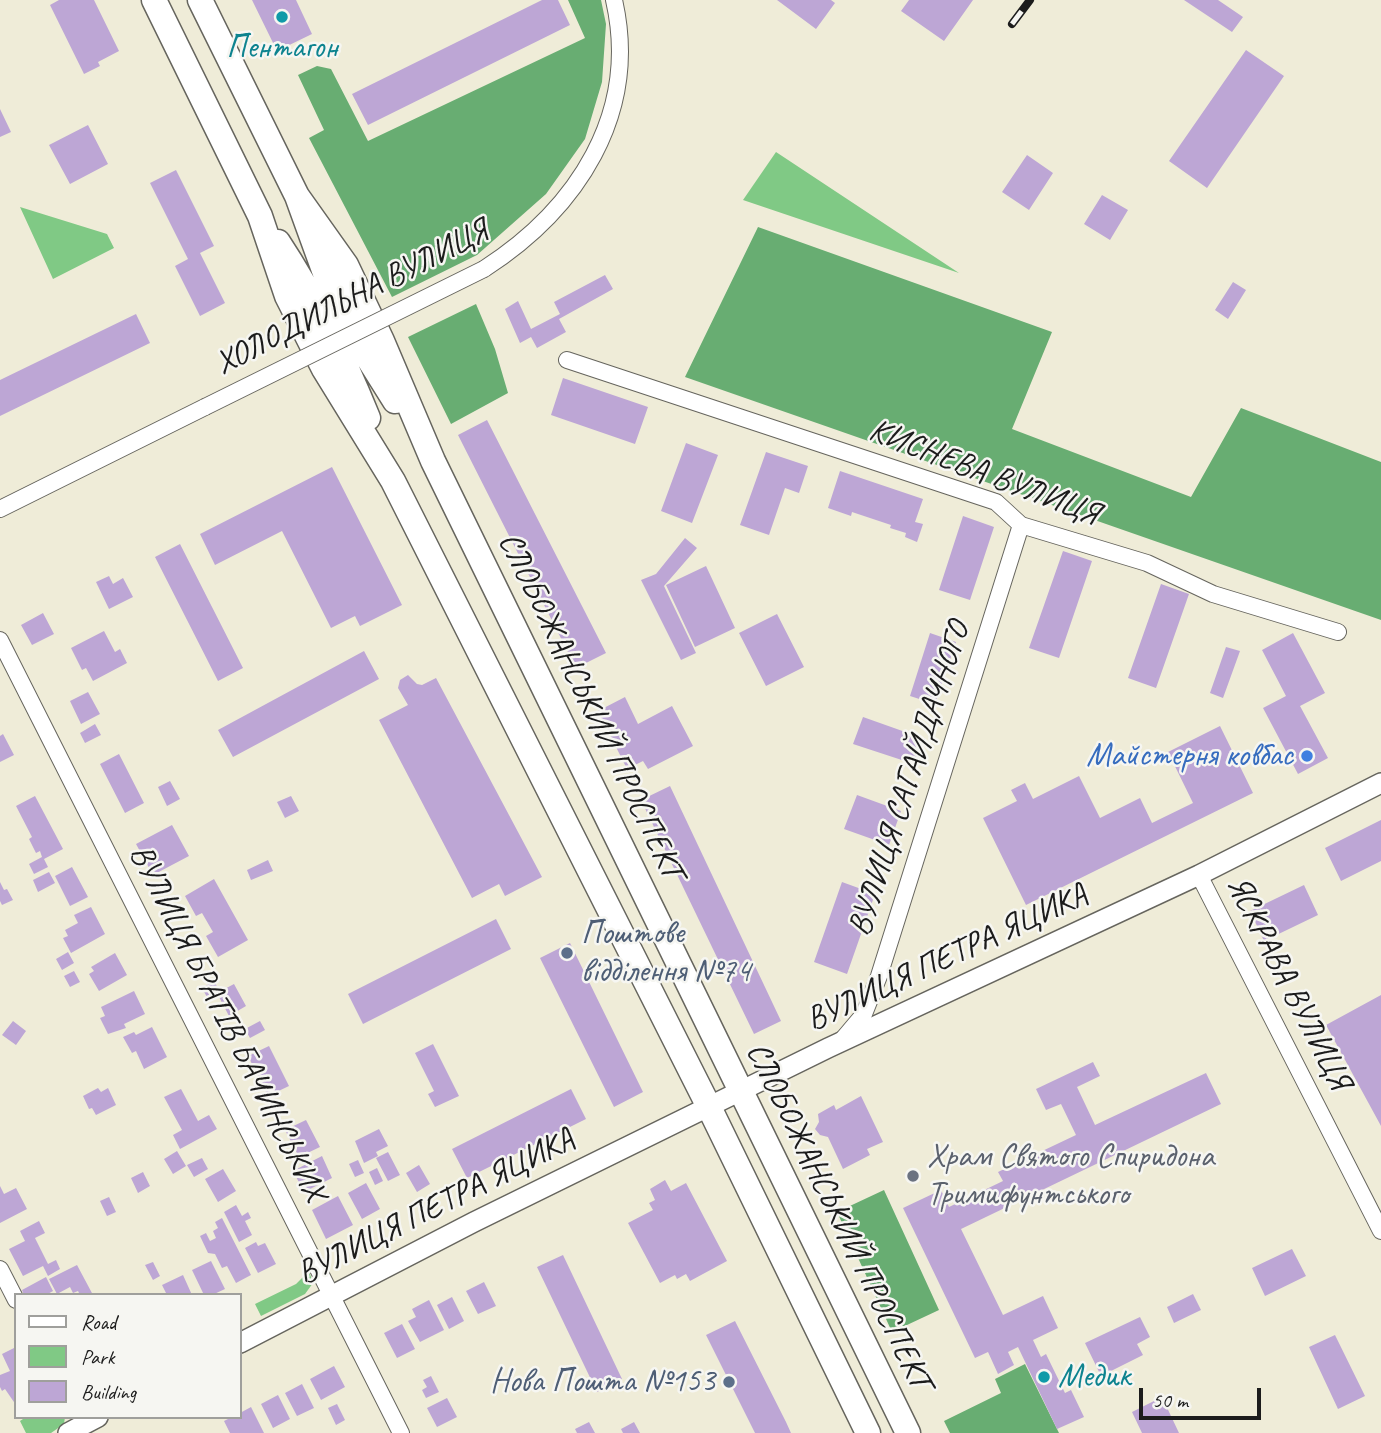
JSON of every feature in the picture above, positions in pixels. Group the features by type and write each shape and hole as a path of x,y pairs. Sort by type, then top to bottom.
{"main road":[{"name":"СЛОБОЖАНСЬКИЙ ПРОСПЕКТ","path":"154,0 260,216 307,286 345,361 393,481 709,1107 868,1433"},
{"name":"СЛОБОЖАНСЬКИЙ ПРОСПЕКТ","path":"200,0 297,196 326,276 363,350 433,461 908,1433"}],"street":[{"name":"ХОЛОДИЛЬНА ВУЛИЦЯ","path":"0,509 484,269 515,248 561,205 601,144 619,80 619,22 614,0"},
{"name":"КИСНЕВА ВУЛИЦЯ","path":"567,360 996,502 1021,525 1147,563 1213,594 1338,632"},
{"name":"ВУЛИЦЯ САГАЙДАЧНОГО","path":"841,1042 864,1014 879,976 1021,525"},
{"name":"ВУЛИЦЯ БРАТІВ БАЧИНСЬКИХ","path":"0,640 401,1433"},
{"name":"ВУЛИЦЯ ПЕТРА ЯЦИКА","path":"242,1342 474,1222 740,1091 1199,875 1381,783"},
{"name":"ЯСКРАВА ВУЛИЦЯ","path":"1199,875 1381,1231"},
{"path":"0,1269 14,1296"}],"green space":[{"path":"568,0 601,0 606,24 602,82 585,139 546,194 477,255 392,297 309,138 324,130 298,75 317,66 331,69 368,141 585,38"},
{"path":"776,152 959,273 743,200"},
{"path":"20,207 107,234 114,248 53,279"},
{"path":"758,227 1052,332 1012,429 1191,497 1241,408 1381,462 1381,620 685,377"},
{"path":"476,304 495,349 508,393 451,424 408,337"},
{"path":"884,1190 939,1310 892,1332 837,1212"},
{"path":"309,1271 313,1283 305,1294 261,1316 255,1304 296,1284"},
{"path":"1025,1364 1059,1433 950,1433 944,1421 1001,1393 995,1379"},
{"path":"65,1419 64,1424 51,1433 26,1433 20,1421"}],"building":[{"path":"59,0 94,0 119,51 98,62 100,66 84,74 50,5"},
{"name":"Пентагон","path":"252,0 296,0 312,34 277,51"},
{"path":"542,0 558,0 570,25 368,125 352,94"},
{"path":"777,0 831,0 835,3 816,29"},
{"path":"909,0 973,0 944,41 901,11"},
{"path":"1184,0 1218,0 1243,17 1232,32"},
{"path":"1246,50 1284,76 1207,188 1169,161"},
{"path":"0,109 11,132 0,137"},
{"path":"88,125 108,164 70,184 49,145"},
{"path":"1027,155 1053,173 1029,210 1002,192"},
{"path":"176,170 214,246 200,253 225,303 200,316 175,266 188,259 150,183"},
{"path":"1102,195 1128,210 1110,240 1084,224"},
{"path":"605,275 613,289 559,319 566,332 537,348 531,337 520,343 505,309 518,301 531,329 560,314 554,302"},
{"path":"1233,282 1246,290 1228,319 1215,310"},
{"path":"136,314 150,343 0,416 0,380"},
{"path":"563,378 648,407 635,444 551,415"},
{"path":"487,420 606,653 576,668 458,435"},
{"path":"686,443 718,455 692,523 661,511"},
{"path":"766,452 808,466 799,493 785,488 769,535 740,525"},
{"path":"332,467 402,605 360,626 355,616 331,628 282,531 215,565 200,534"},
{"path":"840,471 923,499 915,522 923,524 917,542 905,537 906,533 890,528 891,525 852,512 851,516 828,508"},
{"path":"963,516 994,527 970,600 939,590"},
{"path":"685,538 697,548 664,586 696,653 681,660 641,580 656,574"},
{"path":"180,544 243,668 218,681 155,557"},
{"path":"1063,551 1092,561 1059,658 1029,648"},
{"path":"706,566 735,628 695,647 666,585"},
{"path":"109,576 113,584 123,578 133,597 109,609 96,582"},
{"path":"1161,584 1189,594 1156,688 1128,678"},
{"path":"43,613 54,634 32,645 21,625"},
{"path":"777,614 804,667 766,686 739,633"},
{"path":"104,631 115,652 120,649 127,663 93,681 86,668 82,670 71,648"},
{"path":"930,633 956,642 935,704 910,696"},
{"path":"1293,633 1325,693 1300,706 1328,758 1298,774 1263,708 1286,696 1262,650"},
{"path":"1226,647 1240,651 1223,698 1210,693"},
{"path":"364,651 379,679 233,757 218,730"},
{"path":"408,675 422,685 436,678 542,877 505,896 499,884 472,898 379,720 408,705 398,688 400,680"},
{"path":"88,692 100,714 81,724 70,701"},
{"path":"625,697 638,724 672,706 693,746 648,769 643,761 627,769 598,711"},
{"path":"863,717 925,739 917,765 853,744"},
{"path":"95,724 101,735 85,743 80,733"},
{"path":"1220,726 1253,793 1026,905 983,818 1017,801 1011,790 1025,783 1033,799 1079,776 1100,818 1140,798 1152,823 1193,803 1168,752"},
{"path":"3,734 14,755 0,762 0,736"},
{"path":"119,754 144,803 125,813 100,764"},
{"path":"170,781 180,799 167,806 158,787"},
{"path":"670,786 781,1021 754,1034 641,800"},
{"path":"857,795 901,811 889,845 844,829"},
{"path":"35,796 63,849 44,859 48,867 34,874 29,864 42,857 40,851 36,853 29,839 32,837 16,806"},
{"path":"291,796 299,811 285,818 277,802"},
{"path":"1381,820 1381,861 1341,881 1325,848"},
{"path":"172,825 189,856 153,875 136,844"},
{"path":"268,860 273,871 251,880 247,870"},
{"path":"72,867 88,897 70,906 55,876"},
{"path":"49,872 55,883 38,892 33,880"},
{"path":"214,879 248,940 218,957 206,936 213,932 202,913 196,916 185,896"},
{"path":"0,882 13,900 2,905 0,901"},
{"path":"842,882 875,894 847,974 814,962"},
{"path":"1304,885 1318,915 1264,941 1250,911"},
{"path":"91,907 105,934 71,953 63,938 68,936 65,930 78,923 74,915"},
{"path":"496,919 511,949 363,1024 348,994"},
{"path":"570,943 643,1092 614,1107 540,958"},
{"path":"68,952 74,963 62,970 56,959"},
{"path":"115,953 127,975 99,991 89,974 94,971 91,967"},
{"path":"74,971 80,982 70,987 64,976"},
{"path":"214,981 219,990 207,997 202,988"},
{"path":"234,984 246,1006 229,1016 217,993"},
{"path":"134,991 145,1014 124,1024 126,1028 108,1034 100,1018 105,1016 101,1007"},
{"path":"1381,995 1381,1126 1326,1025"},
{"path":"13,1021 26,1031 16,1045 2,1035"},
{"path":"260,1021 265,1030 250,1038 245,1029"},
{"path":"152,1027 167,1057 144,1069 136,1051 132,1053 123,1037 134,1032 136,1035"},
{"path":"433,1044 459,1096 435,1107 428,1094 434,1091 415,1053"},
{"path":"269,1046 289,1086 268,1096 248,1056"},
{"path":"1093,1062 1100,1076 1077,1087 1095,1125 1206,1073 1221,1104 961,1229 1003,1315 1043,1296 1058,1328 1033,1340 1041,1357 1046,1354 1065,1393 1071,1390 1084,1417 1057,1429 1018,1347 1008,1352 1014,1365 998,1374 988,1352 975,1358 903,1208 941,1190 949,1207 1003,1181 998,1172 1076,1135 1061,1104 1046,1110 1036,1089"},
{"path":"98,1088 101,1092 108,1088 116,1105 96,1115 92,1108 89,1109 83,1096"},
{"path":"181,1089 198,1121 209,1115 217,1129 180,1149 173,1135 182,1130 164,1097"},
{"path":"571,1089 586,1119 467,1178 452,1149"},
{"path":"861,1096 883,1142 867,1149 870,1155 843,1169 828,1137 820,1135 815,1129 819,1122 818,1114 834,1105 836,1110"},
{"path":"306,1120 320,1147 299,1157 285,1130"},
{"path":"379,1129 388,1146 376,1152 378,1156 364,1163 355,1141"},
{"path":"177,1151 186,1166 173,1174 164,1159"},
{"path":"388,1152 400,1175 388,1181 376,1158"},
{"path":"322,1156 332,1178 304,1192 293,1171"},
{"path":"202,1158 208,1169 194,1177 187,1165"},
{"path":"358,1160 364,1173 355,1177 349,1164"},
{"path":"419,1165 430,1184 417,1192 406,1173"},
{"path":"377,1168 383,1181 375,1185 369,1172"},
{"path":"223,1169 236,1191 218,1202 205,1179"},
{"path":"143,1172 150,1186 138,1193 131,1178"},
{"path":"665,1180 671,1191 686,1183 727,1261 690,1281 686,1274 677,1279 675,1275 660,1283 628,1223 653,1210 649,1203 655,1200 650,1189"},
{"path":"366,1183 380,1209 362,1219 348,1193"},
{"path":"0,1186 4,1194 16,1188 27,1209 0,1223"},
{"path":"338,1196 353,1225 326,1239 312,1210"},
{"path":"109,1197 116,1212 107,1216 100,1201"},
{"path":"236,1205 242,1216 248,1212 251,1218 245,1221 252,1235 239,1242 224,1212"},
{"path":"222,1218 251,1275 236,1283 227,1266 222,1268 215,1254 208,1253 200,1236 206,1233 210,1241 216,1238 213,1231 218,1228 215,1222"},
{"path":"39,1221 45,1233 35,1238 48,1264 56,1260 60,1269 48,1276 43,1266 23,1276 9,1249 25,1241 20,1231"},
{"path":"256,1242 258,1246 265,1243 276,1264 258,1273 245,1248"},
{"path":"1292,1249 1306,1276 1265,1296 1252,1268"},
{"path":"563,1255 622,1379 597,1392 537,1267"},
{"path":"211,1261 225,1289 216,1293 203,1293 192,1270"},
{"path":"153,1262 160,1276 153,1280 145,1265"},
{"path":"77,1265 92,1293 73,1293 70,1287 56,1293 49,1279"},
{"path":"183,1275 191,1293 166,1293 162,1285"},
{"path":"46,1277 53,1291 23,1293 22,1290"},
{"path":"484,1282 496,1306 478,1314 466,1291"},
{"path":"1193,1294 1201,1310 1174,1323 1167,1307"},
{"path":"452,1297 464,1321 449,1329 437,1305"},
{"path":"429,1300 444,1330 420,1342 408,1321 416,1317 412,1309"},
{"path":"1140,1317 1150,1337 1137,1344 1143,1355 1101,1376 1085,1343"},
{"path":"735,1321 791,1433 755,1433 706,1335"},
{"path":"402,1324 415,1349 397,1358 384,1333"},
{"path":"1335,1335 1365,1396 1338,1409 1309,1347"},
{"path":"14,1348 14,1402 5,1389 2,1391 0,1387 0,1375 10,1371 2,1354"},
{"path":"334,1366 345,1387 321,1400 310,1379"},
{"path":"431,1376 439,1392 426,1398 422,1390 427,1387 423,1380"},
{"path":"302,1384 314,1408 297,1416 285,1393"},
{"path":"278,1395 290,1419 273,1428 261,1404"},
{"path":"1162,1397 1179,1433 1142,1433 1132,1412"},
{"path":"447,1398 457,1417 437,1427 427,1408"},
{"path":"337,1404 345,1420 336,1425 328,1408"},
{"path":"251,1407 264,1433 230,1433 224,1421 242,1419 242,1412"},
{"path":"589,1422 595,1433 577,1433 575,1429"},
{"path":"634,1422 640,1433 623,1433 621,1429"}],"railway":[{"path":"1012,24 1030,0"}],"place":[{"name":"Пентагон","path":"282,17"},
{"name":"Майстерня ковбас","path":"1307,756"},
{"name":"Поштове відділення №74","path":"567,953"},
{"name":"Храм Святого Спиридона Тримифунтського","path":"913,1176"},
{"name":"Медик","path":"1044,1377"},
{"name":"Нова Пошта №153","path":"729,1382"}]}
